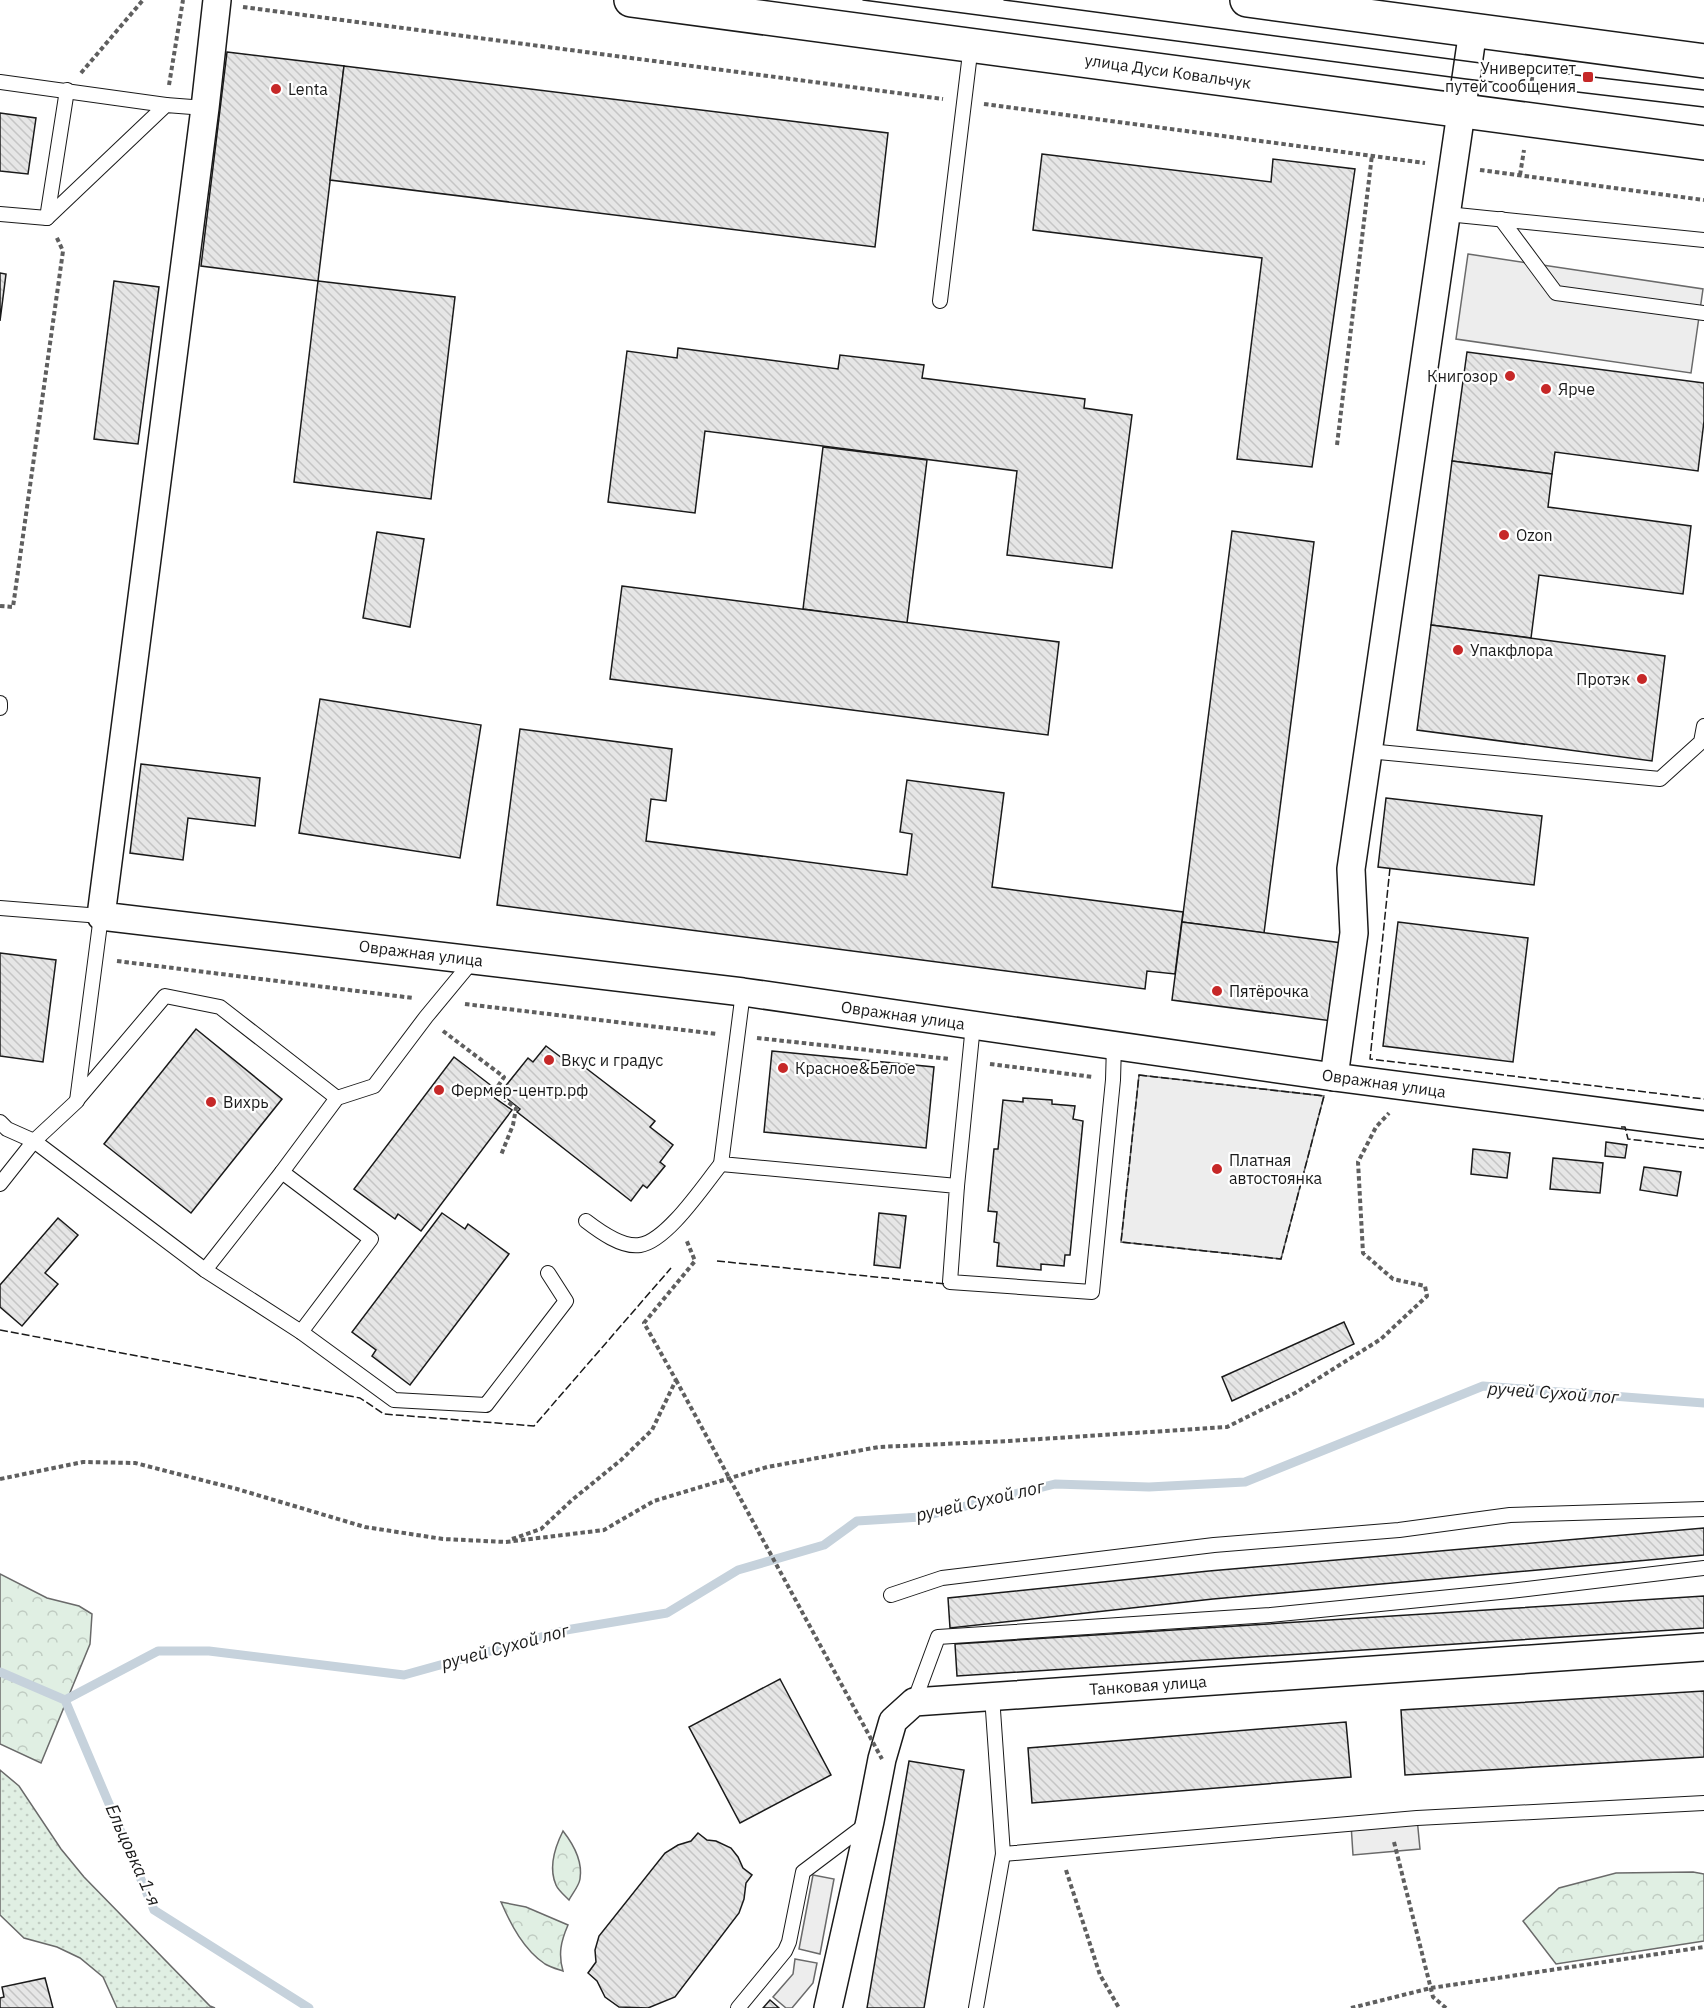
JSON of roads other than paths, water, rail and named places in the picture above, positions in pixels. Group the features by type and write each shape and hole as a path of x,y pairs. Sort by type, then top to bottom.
{"main road":[{"name":"улица Дуси Ковальчук","path":"631,0 1704,143"},
{"path":"1247,0 1704,60"}],"street":[{"path":"101,916 205,108 216,2"},
{"path":"1334,1077 1354,933 1351,868 1473,30"},
{"name":"Овражная улица","path":"101,916 743,992 1334,1077 1704,1125"},
{"name":"Танковая улица","path":"914,1702 1704,1647"},
{"path":"828,2008 882,1759 893,1721 914,1702"}],"lane":[{"path":"940,301 970,45"},
{"path":"0,82 166,105 205,108"},
{"path":"47,218 67,90"},
{"path":"0,214 47,218 166,105"},
{"path":"1447,214 1704,240"},
{"path":"1501,219 1556,293 1704,313"},
{"path":"1368,752 1660,778 1701,742 1704,726"},
{"path":"0,908 101,916 77,1101"},
{"path":"206,1270 337,1098 374,1086 426,1017 474,959"},
{"path":"586,1221 611,1239 639,1245 663,1234 721,1164 743,992"},
{"path":"0,1184 34,1141 77,1101 165,996 220,1007 337,1098"},
{"path":"973,1025 950,1282 1092,1292 1113,1080 1114,1045"},
{"path":"0,1122 7,1129 34,1141 206,1270 301,1332 394,1400 486,1405 566,1301 548,1273"},
{"path":"721,1164 957,1185"},
{"path":"282,1172 371,1239 301,1332"},
{"path":"891,1595 942,1578 1214,1545 1399,1530 1510,1515 1704,1509"},
{"path":"914,1702 938,1637 1270,1615 1510,1591 1704,1568"},
{"path":"976,2008 1003,1854 992,1696"},
{"path":"1003,1854 1389,1821 1704,1803"},
{"path":"738,2008 785,1951 789,1942 803,1872 870,1821"}],"waterway":[{"name":"ручей Сухой лог","path":"65,1700 158,1651 209,1651 404,1675 566,1630 667,1613 738,1570 824,1545 857,1521 921,1517 1055,1484 1149,1487 1245,1482 1483,1386 1704,1403"},
{"name":"Ельцовка 1-я","path":"0,1672 65,1700 154,1910 309,2008"}],"tram line":[{"path":"863,0 1466,79 1704,107"},
{"path":"1004,0 1533,70 1704,90"}],"place":[{"name":"Университет путей сообщения","path":"1588,77"},
{"name":"Lenta","path":"276,89"},
{"name":"Книгозор","path":"1510,376"},
{"name":"Ярче","path":"1546,389"},
{"name":"Ozon","path":"1504,535"},
{"name":"Упакфлора","path":"1458,650"},
{"name":"Протэк","path":"1642,679"},
{"name":"Пятёрочка","path":"1217,991"},
{"name":"Вкус и градус","path":"549,1060"},
{"name":"Красное&Белое","path":"783,1068"},
{"name":"Фермер-центр.рф","path":"439,1090"},
{"name":"Вихрь","path":"211,1102"},
{"name":"Платная автостоянка","path":"1217,1169"}]}
